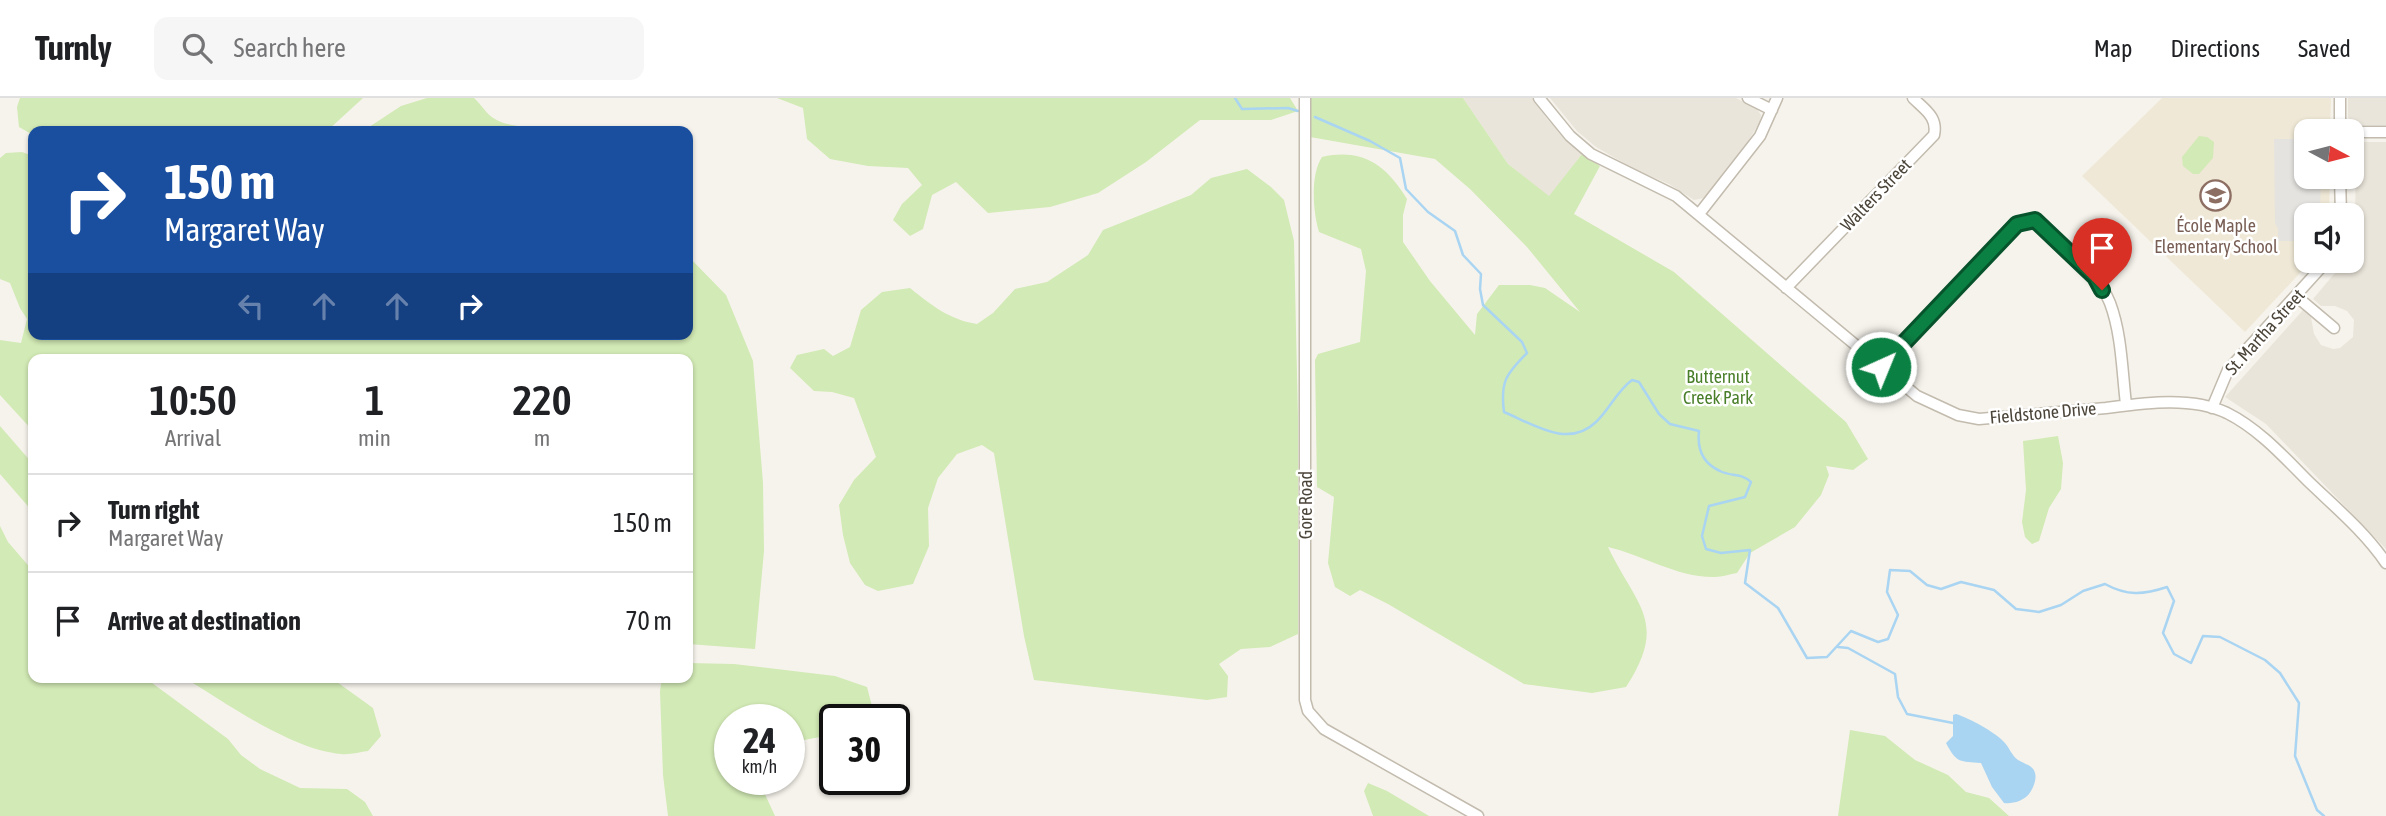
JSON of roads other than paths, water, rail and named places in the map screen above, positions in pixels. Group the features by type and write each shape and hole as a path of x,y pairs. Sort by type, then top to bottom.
{"street":[{"name":"Gore Road","path":"1305,98 1305,700 1308,711 1324,729 1478,816"},
{"name":"Fieldstone Drive","path":"1539,98 1570,136 1591,154 1676,196 1917,396 1939,408 1979,419 2126,404 2172,403 2226,412 2271,444 2367,538 2386,562"},
{"path":"1748,98 1772,110"},
{"path":"1699,214 1760,136 1777,98"},
{"name":"Walters Street","path":"1786,288 1934,135 1934,119 1913,98"},
{"path":"2340,98 2340,119"},
{"path":"2364,132 2386,132"},
{"path":"1881,367 2017,224 2035,220 2095,277 2110,303 2119,338 2126,404"},
{"name":"St. Martha Street","path":"2212,408 2228,370 2316,273"},
{"path":"2296,296 2334,328"}],"water":[{"path":"1956,714 1995,734 2016,758 2032,768 2035,781 2027,796 2018,801 2004,803 1992,787 1981,763 1964,761 1953,755 1946,743 1953,736 1953,715"}],"waterway":[{"path":"1235,98 1242,109 1288,108 1298,111"},
{"path":"1315,117 1370,141 1400,158 1406,189 1428,212 1455,231 1463,255 1481,274 1483,305 1522,342 1527,353 1506,379 1503,393 1504,412 1550,432 1574,434 1596,422 1632,380 1639,382 1659,414 1670,424 1699,431 1700,449 1709,464 1720,471 1751,482 1745,497 1709,506 1702,536 1706,549 1721,553 1750,550 1745,583 1778,608 1807,658 1827,657 1851,631 1878,642 1888,639 1898,615 1887,592 1890,570 1910,571 1927,585 1941,589 1961,582 1994,590 2016,609 2039,612 2061,605 2083,591 2105,584 2121,591 2135,593 2167,587 2174,601 2163,633 2174,654 2191,663 2203,636 2220,637 2265,660 2280,673 2299,703 2295,756 2317,810 2324,816"},
{"path":"1838,647 1848,648 1895,674 1898,697 1907,714 1953,723"}],"place":[{"name":"École Maple Elementary School","path":"2216,196"}],"park label":[{"name":"Butternut Creek Park","path":"1718,387"}]}
